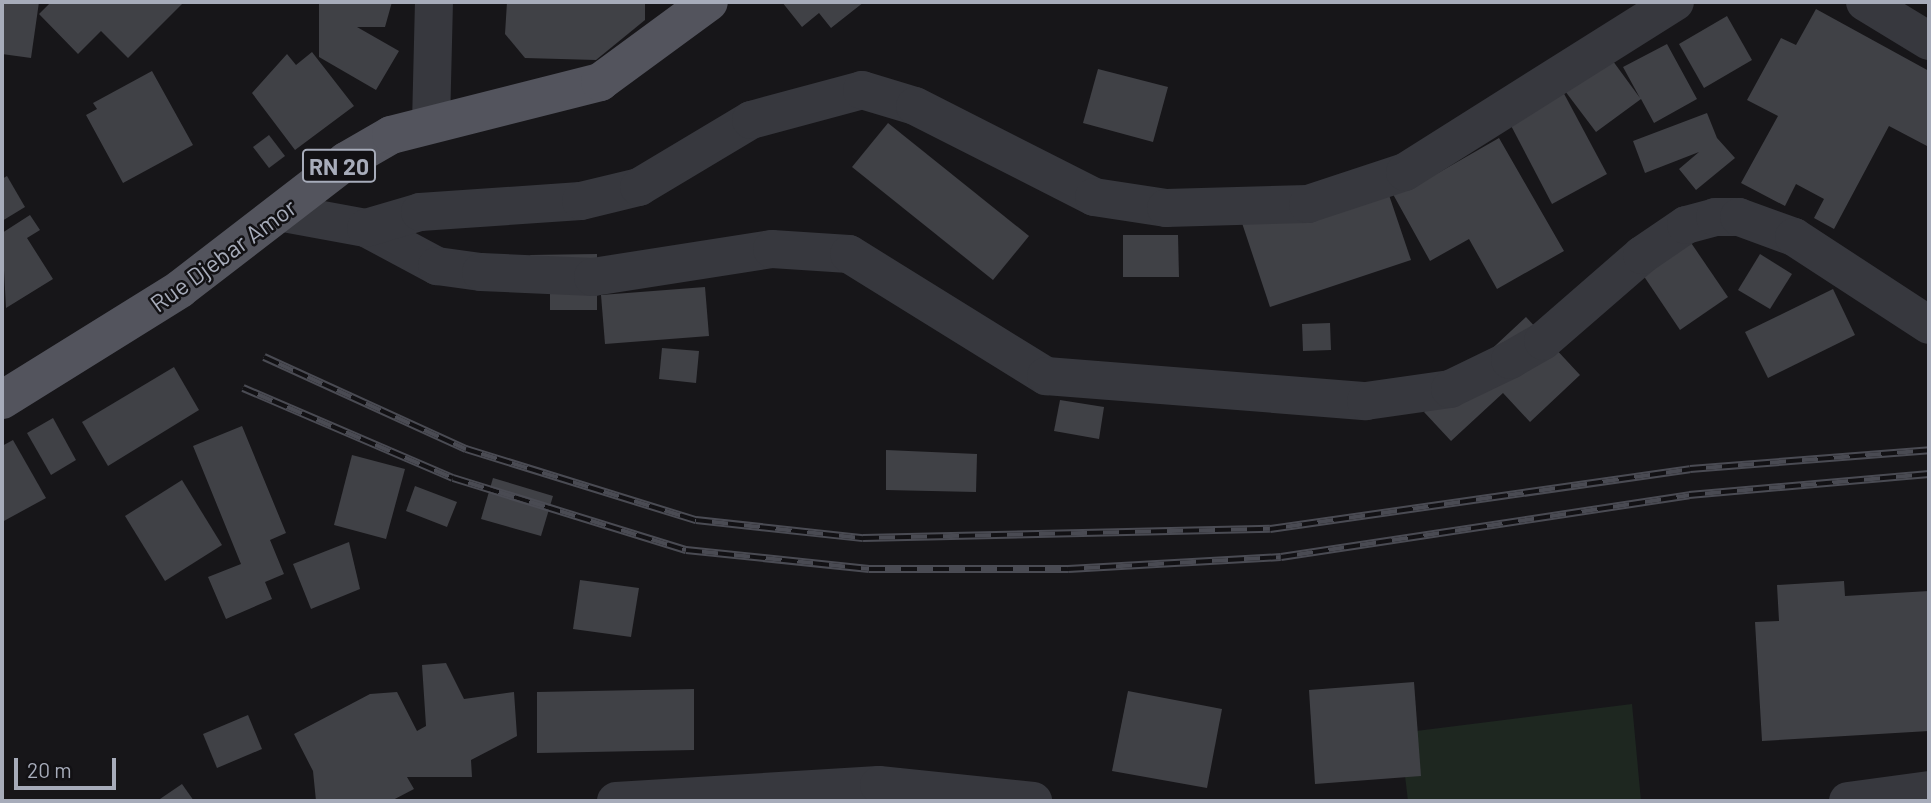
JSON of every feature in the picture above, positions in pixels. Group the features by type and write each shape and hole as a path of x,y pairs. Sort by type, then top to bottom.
{"main road":[{"name":"Rue Djebar Amor","path":"2,400 180,289 284,213 346,160 391,135 600,82 709,2"}],"street":[{"path":"431,124 434,2"},
{"path":"366,228 402,215 581,201 639,187 751,120 862,90 915,106 1094,197 1166,208 1308,204 1405,172 1675,2"},
{"path":"1865,2 1929,41"},
{"path":"284,213 366,228 437,266 481,272 593,277 772,249 849,254 1046,376 1366,401 1450,389 1510,360 1543,341 1642,255 1686,225 1715,217 1739,217 1794,237 1929,325"},
{"path":"616,801 879,785 1033,801"},
{"path":"1848,801 1929,790"}],"shaded area":[{"path":"1632,704 1641,801 1408,801 1400,733"}],"building":[{"path":"2,2 39,2 31,58 2,54"},
{"path":"51,2 184,2 128,58 101,31 78,54 39,14"},
{"path":"319,2 392,2 385,27 357,27 399,51 376,90 319,57"},
{"path":"507,2 645,2 645,20 596,60 525,58 505,34"},
{"path":"782,2 864,2 831,28 819,13 802,27"},
{"path":"1816,9 1929,71 1927,146 1889,126 1834,229 1814,218 1824,199 1796,184 1785,206 1741,183 1778,116 1747,100 1781,38 1796,45"},
{"path":"1727,16 1752,60 1704,88 1679,44"},
{"path":"1667,44 1697,99 1654,123 1641,99 1596,132 1565,91 1610,57 1640,98 1623,67"},
{"path":"312,52 354,106 295,150 252,93 287,54 296,65"},
{"path":"1098,69 1168,87 1153,142 1083,123"},
{"path":"152,71 193,145 123,183 86,115 97,109 93,103"},
{"path":"1561,88 1607,174 1552,204 1507,118"},
{"path":"1707,113 1717,138 1735,158 1696,190 1679,169 1699,152 1645,173 1633,141"},
{"path":"888,123 1029,236 993,280 852,167"},
{"path":"269,135 285,156 269,168 253,147"},
{"path":"1499,138 1564,251 1497,289 1469,239 1430,261 1389,187 1438,173"},
{"path":"7,176 25,207 2,221 2,179"},
{"path":"1388,192 1411,260 1270,307 1242,223"},
{"path":"30,215 40,230 27,238 53,279 6,308 2,233"},
{"path":"1685,234 1728,297 1680,330 1637,266"},
{"path":"1123,235 1178,235 1179,277 1123,277"},
{"path":"597,254 597,310 550,310 550,291 530,255"},
{"path":"1760,254 1792,274 1770,309 1738,290"},
{"path":"705,287 709,336 605,344 601,295"},
{"path":"1833,289 1855,335 1768,378 1745,332"},
{"path":"1526,317 1580,375 1530,422 1503,393 1451,441 1424,412"},
{"path":"1330,323 1331,350 1303,351 1302,324"},
{"path":"662,348 699,351 696,383 659,379"},
{"path":"174,367 199,410 108,466 82,422"},
{"path":"1060,400 1104,407 1099,439 1054,431"},
{"path":"53,418 76,460 51,475 27,433"},
{"path":"242,426 286,533 270,540 284,574 265,582 272,599 226,619 208,577 241,564 193,446"},
{"path":"13,440 46,498 2,522 2,446"},
{"path":"886,450 977,454 976,492 886,490"},
{"path":"352,455 405,469 386,539 334,525"},
{"path":"493,478 553,496 541,536 481,519"},
{"path":"182,480 222,545 165,581 125,516"},
{"path":"415,486 457,502 447,527 406,511"},
{"path":"349,542 360,589 311,609 293,564"},
{"path":"580,580 639,588 631,637 573,629"},
{"path":"1844,581 1845,596 1929,591 1929,731 1762,741 1755,622 1779,621 1777,585"},
{"path":"446,663 464,699 514,692 517,736 471,760 472,777 407,777 414,789 391,801 316,801 313,771 294,734 370,694 397,692 417,731 426,726 422,665"},
{"path":"1414,682 1421,776 1315,784 1309,690"},
{"path":"694,689 694,750 537,753 537,692"},
{"path":"1128,691 1222,709 1207,788 1112,771"},
{"path":"248,715 262,749 217,768 203,734"},
{"path":"182,784 194,801 157,801"}],"railway":[{"path":"264,357 466,449 696,520 863,538 1270,529 1690,469 1929,450"},
{"path":"243,388 453,478 686,550 869,569 1068,569 1281,557 1689,495 1929,474"}]}
